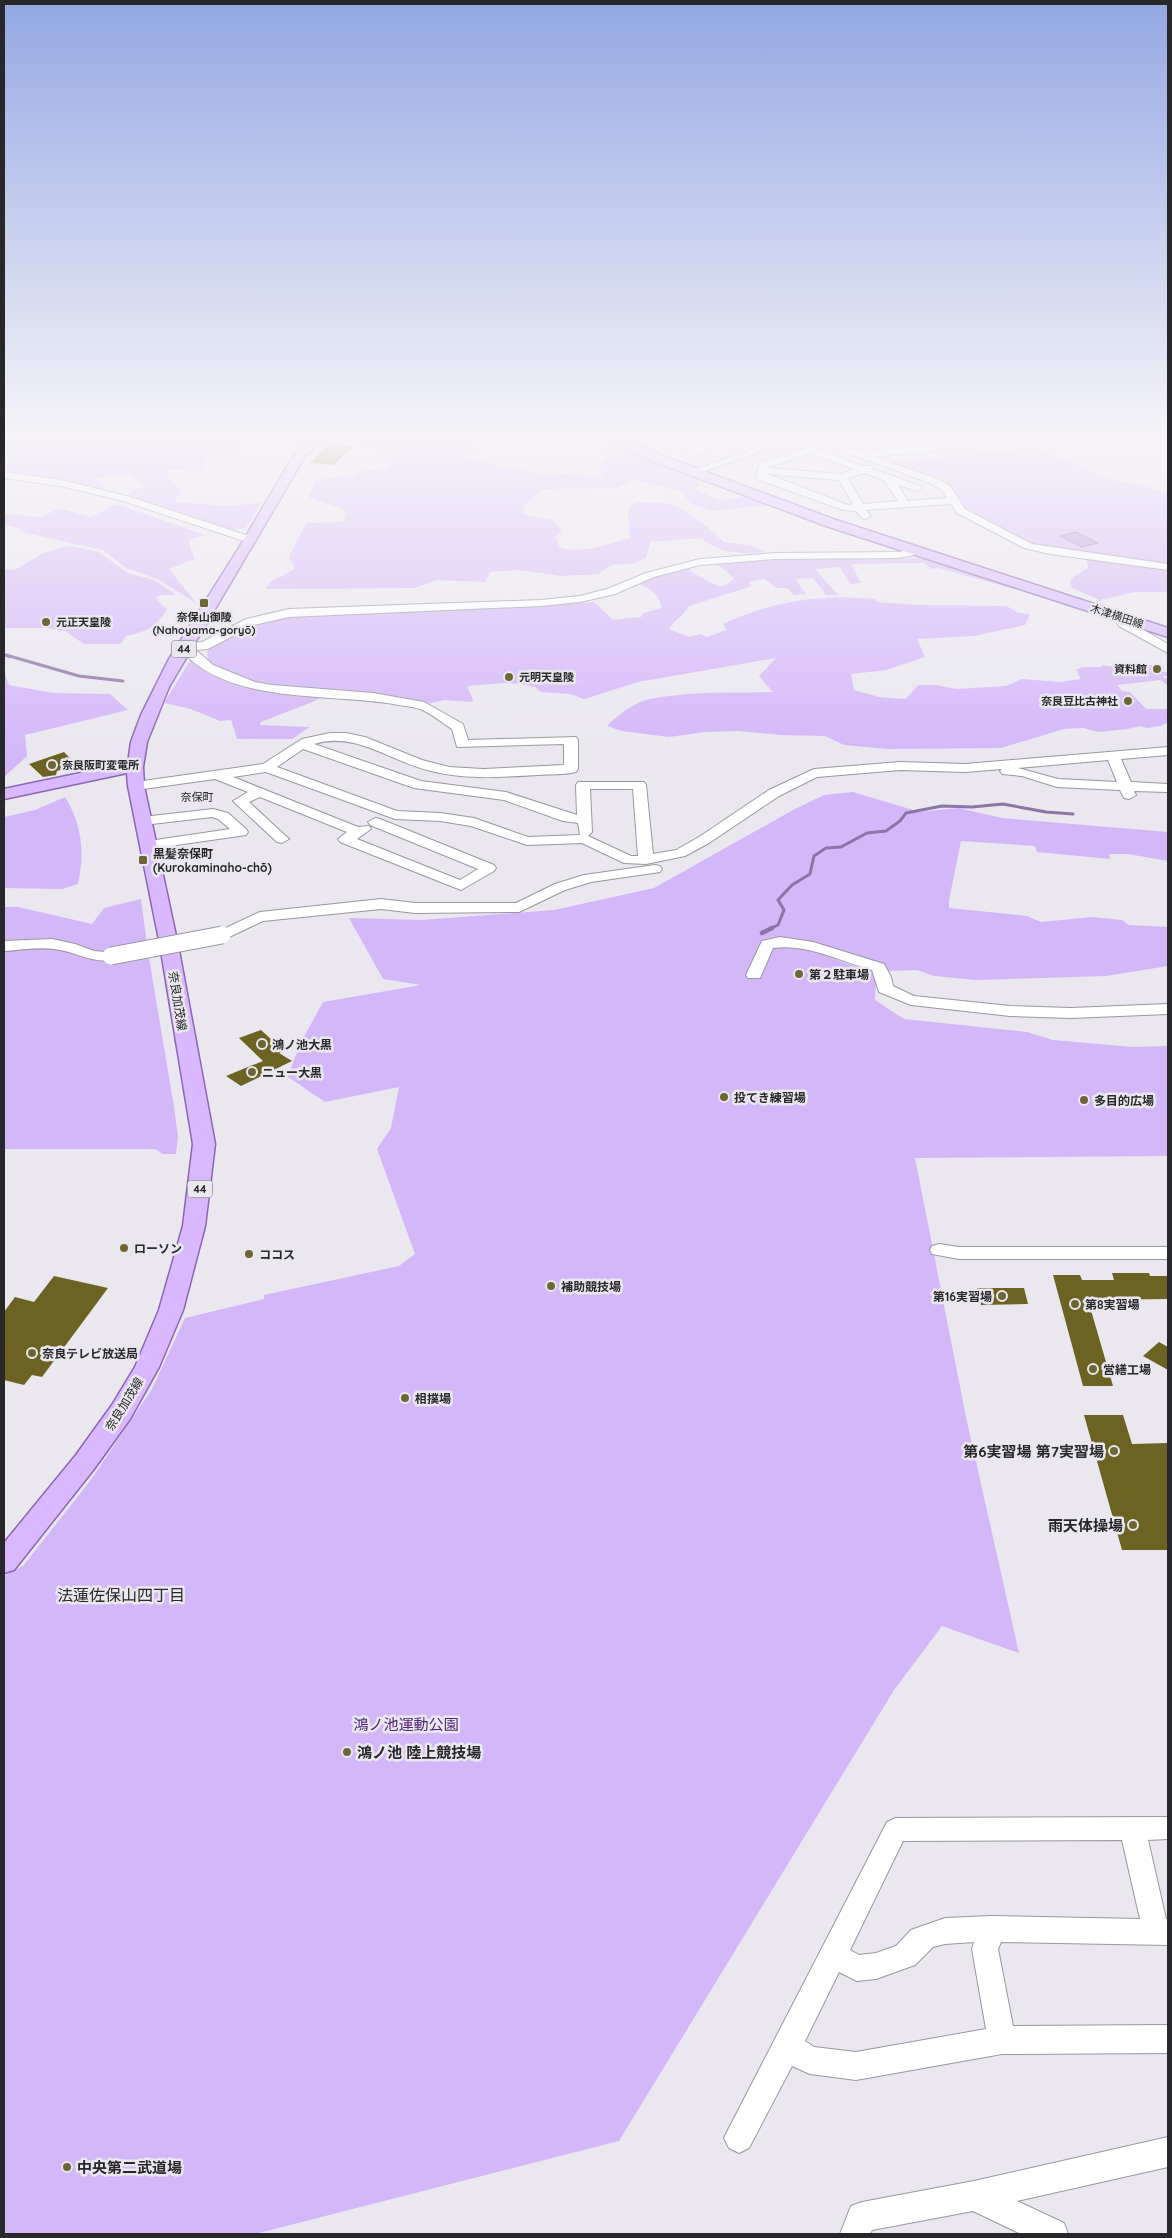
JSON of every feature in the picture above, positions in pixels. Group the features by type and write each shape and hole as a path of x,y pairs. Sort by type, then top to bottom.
{"main road":[{"name":"奈良加茂線","path":"4,1562 85,1462 121,1412 142,1374 172,1310 194,1226 204,1144 136,776 144,729 152,707 185,646 249,543"},
{"name":"木津横田線","path":"890,543 1168,633"},
{"path":"4,794 136,776"}],"street":[{"path":"1026,543 1038,549 1168,568"},
{"path":"185,646 204,646 250,622 289,613 531,603 580,599 611,592 666,569 700,562 775,556 898,556 914,552"},
{"path":"1125,619 1123,623 1168,649"},
{"path":"136,776 214,774 267,768 312,740 338,736 361,739 433,768 470,772 571,769 572,740 462,744 458,726 424,706 373,697 272,689 252,685 209,668 185,646"},
{"path":"303,745 419,785 506,796 568,818 585,820"},
{"path":"976,767 1168,751"},
{"path":"1112,755 1127,791"},
{"path":"4,946 52,944 70,947 92,956 111,956 222,935 260,917 381,904 415,908 519,907 560,887 589,878 664,868 680,853 704,840 774,793 814,773 900,766 976,767 1023,772 1057,783 1127,791 1168,788"},
{"path":"267,768 395,814 440,817 474,822 527,841 584,840 629,860 646,860 680,853"},
{"path":"214,774 359,832"},
{"path":"584,840 583,785 639,785 646,860"},
{"path":"259,792 240,801 282,839"},
{"path":"143,821 213,813 223,816 241,832 149,845"},
{"path":"376,822 489,868 461,886 346,840 376,822 395,814"},
{"path":"754,975 767,944 780,940 804,944 878,968 883,978 885,989 911,1000 1010,1012 1071,1013 1168,1009"},
{"path":"939,1250 959,1253 1168,1253"},
{"path":"833,1955 857,1968 876,1966 898,1960 905,1956 920,1940 944,1931 991,1929 1162,1932 1132,1828"},
{"path":"739,2138 896,1830 1168,1828"},
{"path":"991,1929 985,1949 1002,2040"},
{"path":"787,2047 810,2060 856,2066 1002,2040 1168,2039"},
{"path":"855,2234 862,2217 974,2196 1168,2152"},
{"path":"974,2196 1053,2234"}],"green space":[{"path":"73,543 189,543 195,559 169,569 197,604 158,579 128,569 103,550"},
{"path":"296,543 558,543 560,548 578,550 611,543 650,543 646,558 636,563 611,565 599,574 561,576 520,570 490,572 485,582 437,580 414,588 266,589 269,583 295,569 289,557"},
{"path":"709,543 753,546 765,552 731,552"},
{"path":"1029,543 1168,543 1168,565 1092,553 1034,546"},
{"path":"68,546 97,551 128,573 154,580 176,595 161,595 155,598 167,609 163,615 150,628 126,636 121,644 84,644 65,631 47,628 4,628 4,569 14,570 44,553"},
{"path":"1086,556 1168,570 1168,592 1135,592 1100,600 1072,588 1070,582 1073,577 1088,568"},
{"path":"769,558 915,558 1020,589 939,568 932,569 924,563 851,564 861,583 850,584 840,567 815,569 838,595 826,595 813,578 795,579 806,594 794,595 787,588 777,588 764,579 748,582 752,586 689,606 669,629 689,637 700,634 707,637 727,630 723,624 742,616 779,605 816,599 855,598 875,599 877,602 919,605 1007,606 1018,613 1030,614 1025,625 974,636 917,639 925,657 886,670 851,674 854,690 879,697 906,699 918,685 936,685 956,689 1006,686 1022,679 1061,682 1081,679 1076,670 1082,667 1102,667 1101,665 1124,668 1124,666 1158,665 1165,668 1147,671 1168,672 1168,676 1162,676 1168,680 1168,686 1161,680 1117,685 1122,691 1130,692 1146,709 1168,709 1168,722 1161,726 1146,728 1141,726 1098,732 1083,728 1064,729 1001,748 889,749 844,745 825,736 781,735 738,731 705,732 669,737 622,731 607,726 626,710 649,699 695,694 773,692 759,676 776,658 638,682 584,699 571,694 541,692 535,687 505,683 467,686 473,699 472,702 444,700 431,703 344,691 260,685 212,667 208,660 207,651 243,628 279,617 543,606 594,602 613,620 641,617 643,613 662,608 653,591 635,583 655,575 688,567 693,573 720,587 728,584 734,578 715,562"},
{"path":"191,659 226,679 320,695 321,697 315,701 261,722 260,725 310,727 292,739 237,739 231,720 220,721 191,709 164,703"},
{"path":"4,672 9,685 53,693 110,694 128,710 25,735 27,756 4,777"},
{"name":"鴻ノ池運動公園","path":"853,792 920,812 958,808 1002,818 1168,832 1168,861 1128,854 1109,854 1110,859 1037,852 1035,846 961,841 949,908 1027,916 1041,922 1092,917 1122,920 1129,925 1168,927 1168,966 1106,976 976,980 934,976 917,970 886,971 812,943 780,937 766,939 810,950 876,974 875,1000 904,1019 1027,1032 1053,1040 1133,1047 1168,1046 1168,1156 915,1158 966,1417 1019,1653 942,1626 894,1690 619,2141 255,2234 4,2234 4,1576 23,1566 90,1481 152,1389 185,1318 264,1299 264,1295 399,1266 415,1254 377,1149 391,1128 399,1087 325,1102 288,1077 299,1046 323,1002 421,985 383,979 349,918 422,920 554,910 654,888 793,810 824,795"},
{"path":"65,797 75,818 80,839 81,861 78,884 62,889 4,888 4,817 35,810"},
{"path":"141,899 147,945 101,954 78,946 4,945 4,907 18,907 92,924 104,908"},
{"path":"45,948 63,950 91,960 148,952 174,1107 178,1137 176,1154 163,1154 155,1149 4,1149 4,950"}],"shaded area":[{"path":"1075,543 1096,543 1082,547"}],"building":[{"name":"奈良阪町変電所","path":"64,752 77,765 57,771 56,775 43,777 29,764"},
{"path":"261,1030 284,1051 279,1053 292,1061 241,1086 226,1076 263,1061 239,1038"},
{"path":"1112,1273 1149,1273 1150,1276 1168,1276 1168,1299 1088,1300 1113,1386 1083,1386 1053,1275 1080,1275 1082,1280 1114,1280"},
{"name":"奈良テレビ放送局","path":"54,1276 108,1288 42,1377 32,1375 24,1385 4,1380 4,1312 15,1297 34,1302"},
{"name":"第16実習場","path":"977,1288 1024,1288 1028,1304 981,1305"},
{"path":"1159,1342 1168,1347 1168,1370 1143,1356"},
{"path":"1084,1415 1123,1415 1132,1444 1168,1443 1168,1550 1122,1550"}],"waterway":[{"path":"4,655 10,657"},
{"path":"6,655 79,676 123,681"},
{"path":"769,929 778,925 784,910 778,900 792,885 810,874 814,856 826,848 841,847 867,833 886,831 900,821 906,813 942,806 972,807 1003,804 1046,812 1073,814"},
{"path":"762,933 772,928"}],"place":[{"name":"奈保山御陵 (Nahoyama-goryō)","path":"204,603"},
{"name":"元正天皇陵","path":"46,622"},
{"name":"資料館","path":"1157,669"},
{"name":"元明天皇陵","path":"509,677"},
{"name":"奈良豆比古神社","path":"1128,701"},
{"name":"奈良阪町変電所","path":"52,765"},
{"name":"黒髪奈保町 (Kurokaminaho-chō)","path":"143,860"},
{"name":"第２駐車場","path":"799,974"},
{"name":"鴻ノ池大黒","path":"262,1044"},
{"name":"ニュー大黒","path":"252,1072"},
{"name":"投てき練習場","path":"724,1097"},
{"name":"多目的広場","path":"1084,1100"},
{"name":"ローソン","path":"124,1248"},
{"name":"ココス","path":"249,1254"},
{"name":"補助競技場","path":"551,1286"},
{"name":"第16実習場","path":"1002,1296"},
{"name":"第8実習場","path":"1075,1304"},
{"name":"奈良テレビ放送局","path":"32,1353"},
{"name":"営繕工場","path":"1093,1369"},
{"name":"相撲場","path":"405,1398"},
{"name":"第6実習場 第7実習場","path":"1114,1451"},
{"name":"雨天体操場","path":"1133,1525"},
{"name":"鴻ノ池 陸上競技場","path":"347,1752"},
{"name":"中央第二武道場","path":"67,2167"}],"district":[{"name":"奈保町","path":"197,797"},
{"name":"法蓮佐保山四丁目","path":"121,1595"}]}
